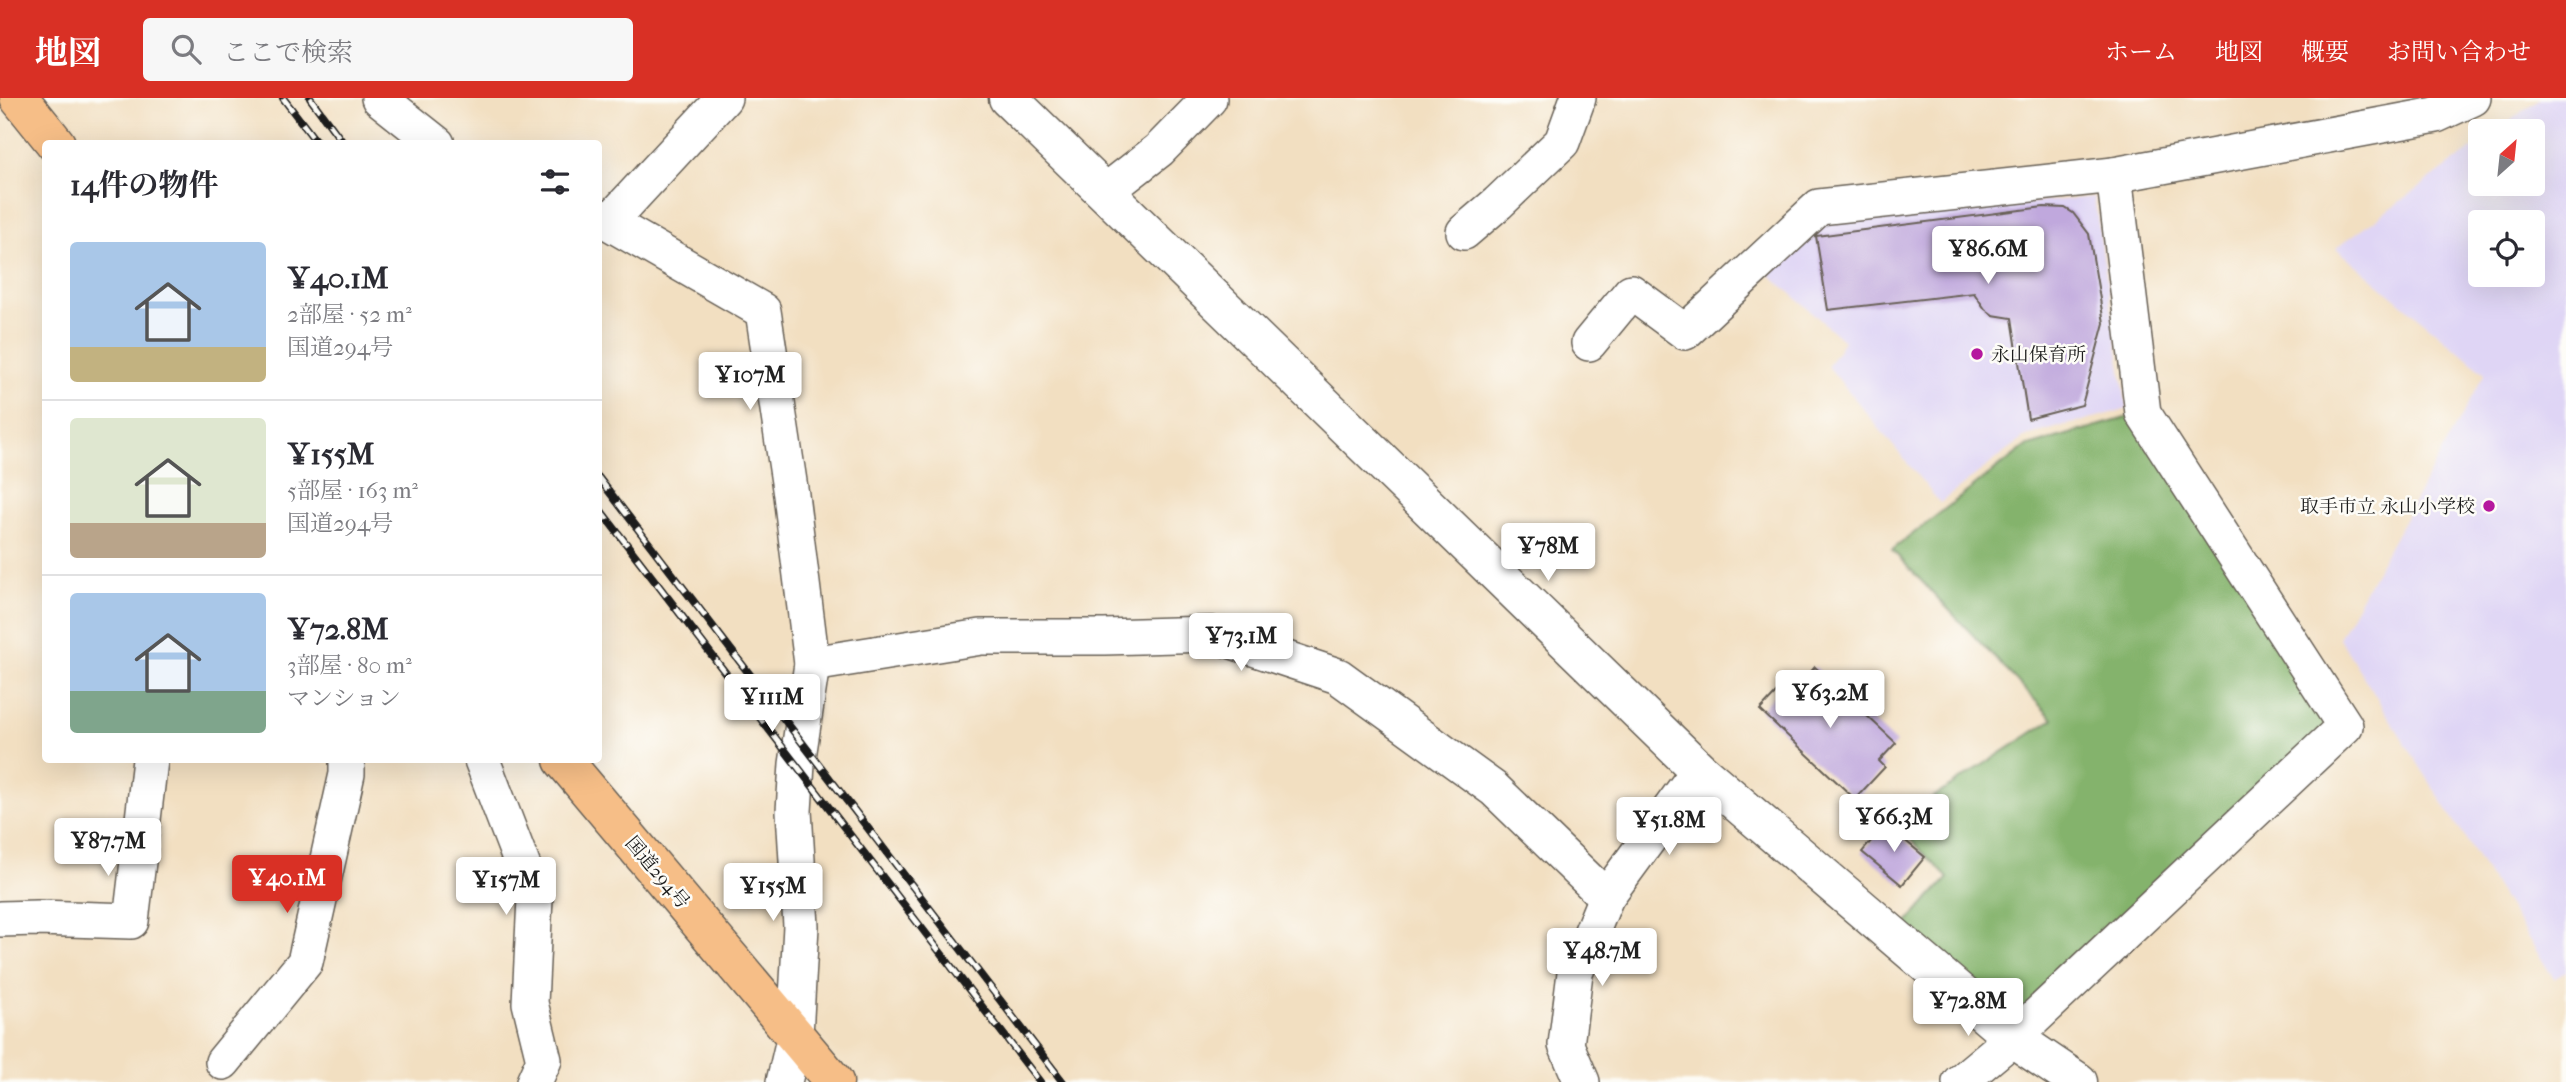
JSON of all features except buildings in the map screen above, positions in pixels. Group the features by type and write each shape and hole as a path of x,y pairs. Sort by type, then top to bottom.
{"highway":[{"path":"19,98 53,140"},
{"name":"国道294号","path":"566,763 834,1082"}],"street":[{"path":"379,98 432,140"},
{"path":"724,98 604,219 763,311 791,495 812,664 800,742 794,811 801,926 795,1035 784,1082"},
{"path":"1008,98 1699,770 2013,1038 2078,1082"},
{"path":"1105,192 1159,150 1209,99 1207,98"},
{"path":"1464,232 1499,203 1562,142 1578,98"},
{"path":"1589,343 1631,292 1685,332 1819,207 2114,175 2436,115 2473,98"},
{"path":"1960,1082 2013,1038 2345,726 2143,414 2114,175"},
{"path":"812,664 981,637 1104,638 1211,634 1338,676 1494,789 1606,897"},
{"path":"0,919 131,921 150,763"},
{"path":"223,1062 305,962 347,774 347,763"},
{"path":"483,763 535,898 530,1003 544,1060 534,1082"},
{"path":"1583,1082 1566,1045 1575,973 1606,897 1688,785"}],"shaded area":[{"name":"取手市立 永山小学校","path":"2541,98 2566,98 2566,971 2554,979 2339,638 2485,373 2336,248 2468,152 2468,196 2545,196 2545,119 2512,119"},
{"name":"永山保育所","path":"2094,197 2127,409 2026,436 1940,503 1828,366 1844,341 1767,272 1822,222"}],"green space":[{"path":"2143,413 2345,726 2013,1038 1895,936 1948,878 1894,823 2053,719 1892,550 2025,447"}],"railway":[{"path":"283,98 315,140"},
{"path":"310,98 341,140"},
{"path":"602,482 1063,1082"},
{"path":"602,512 1040,1082"}],"place":[{"name":"永山保育所","path":"1977,354"},
{"name":"取手市立 永山小学校","path":"2489,506"}]}
